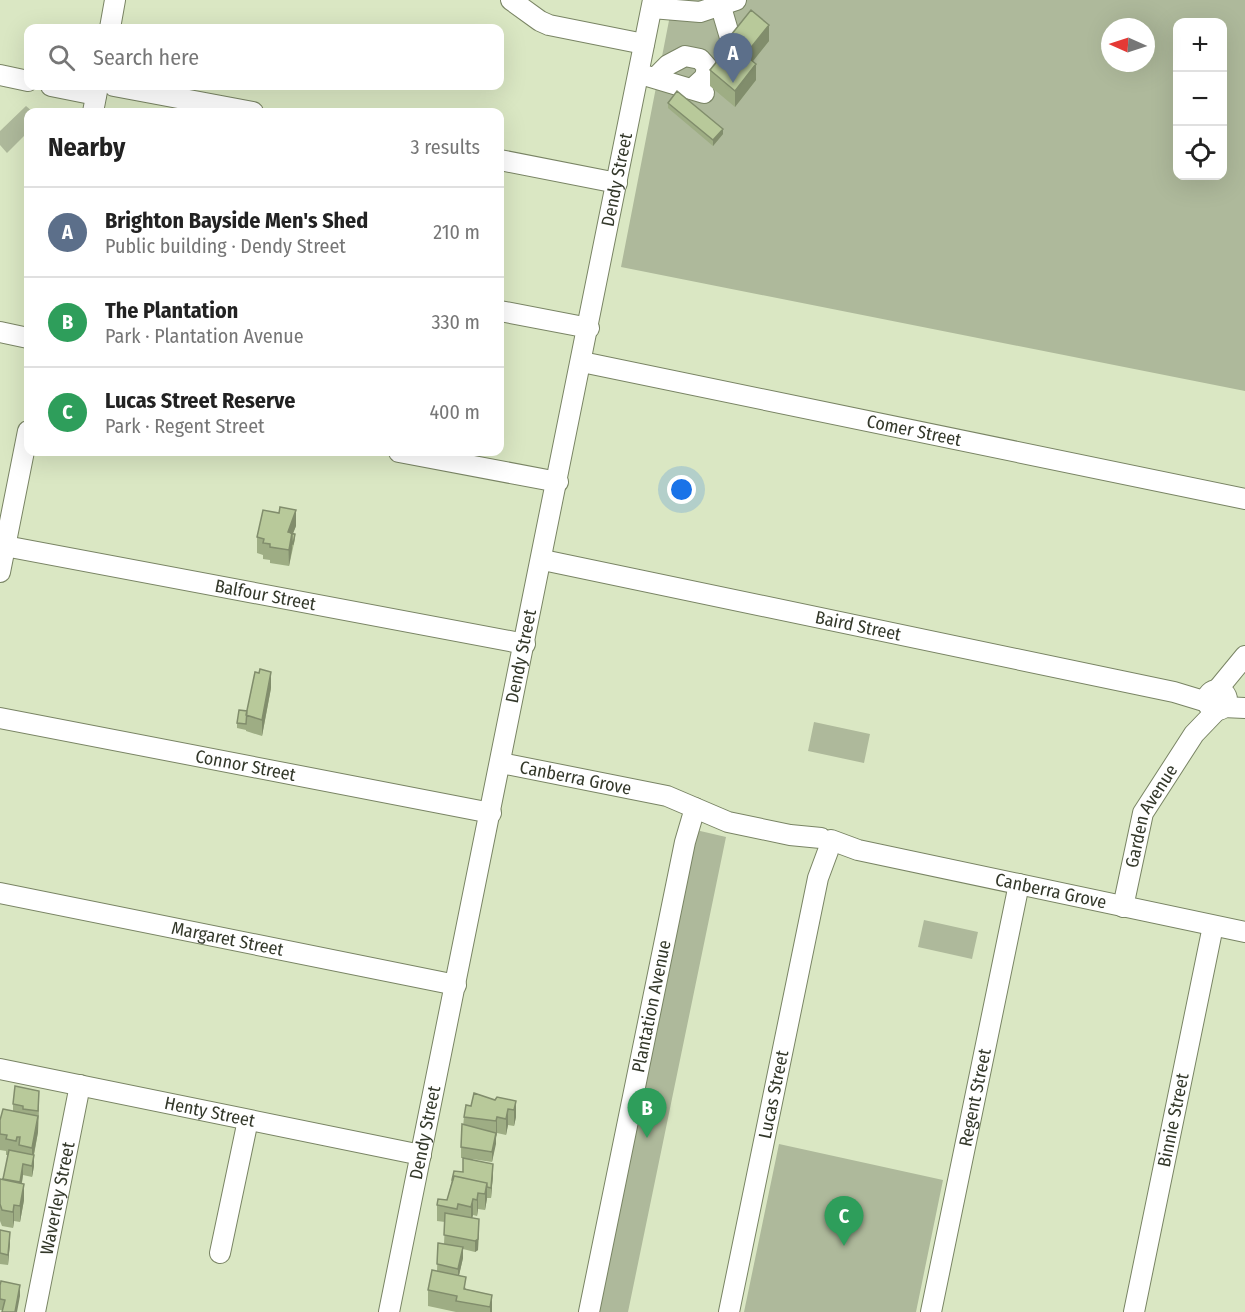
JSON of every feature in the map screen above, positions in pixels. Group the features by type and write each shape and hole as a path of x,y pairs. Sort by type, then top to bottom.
{"street":[{"path":"111,24 116,0"},
{"path":"511,0 549,25 644,44"},
{"path":"653,4 686,12 729,3 733,48"},
{"name":"Dendy Street","path":"389,1312 543,560 617,183 647,76 644,44 653,4"},
{"path":"685,56 699,59 707,67 698,91 647,76 685,56"},
{"path":"0,75 24,80"},
{"path":"66,90 96,98"},
{"path":"135,90 232,108"},
{"path":"504,161 617,183"},
{"path":"504,312 589,328"},
{"path":"0,332 24,337"},
{"name":"Comer Street","path":"582,362 1245,499"},
{"path":"0,572 3,545 24,449"},
{"path":"420,456 558,482"},
{"name":"Balfour Street","path":"3,545 525,644"},
{"name":"Baird Street","path":"543,560 1245,706"},
{"name":"Garden Avenue","path":"1123,907 1143,813 1241,662"},
{"name":"Connor Street","path":"0,718 491,813"},
{"name":"Canberra Grove","path":"501,763 667,796 716,818 790,835 824,846 858,850 1245,932"},
{"name":"Plantation Avenue","path":"589,1312 690,822 695,808"},
{"name":"Lucas Street","path":"729,1312 824,846"},
{"name":"Regent Street","path":"931,1312 1019,884"},
{"name":"Margaret Street","path":"0,893 456,985"},
{"name":"Binnie Street","path":"1134,1312 1213,926"},
{"name":"Henty Street","path":"0,1069 422,1155"},
{"name":"Waverley Street","path":"35,1312 80,1085"},
{"path":"220,1253 248,1120"}],"green space":[{"path":"673,0 1245,0 1245,391 621,267"},
{"path":"26,106 28,108 24,108 24,136 7,153 0,145 0,131"},
{"path":"814,722 870,734 864,763 808,751"},
{"path":"696,830 726,837 628,1312 596,1312"},
{"path":"924,920 978,932 972,959 918,947"},
{"path":"779,1144 943,1180 916,1312 744,1312"}],"building":[{"path":"751,10 769,25 745,55 756,64 735,91 710,70 731,44 727,40"},
{"path":"677,91 723,129 713,140 668,103"},
{"path":"280,507 296,510 288,532 292,533 289,550 270,547 270,544 263,543 264,539 257,537 263,510 279,513"},
{"path":"260,669 271,672 262,720 246,715 255,672 259,673"},
{"path":"239,710 247,711 246,724 237,723"},
{"path":"15,1086 39,1091 38,1111 23,1109 23,1106 13,1104"},
{"path":"474,1093 495,1100 497,1097 516,1101 514,1110 508,1109 506,1119 497,1117 496,1121 464,1117 466,1105 471,1106"},
{"path":"3,1109 38,1116 32,1148 19,1145 20,1137 17,1137 16,1141 6,1139 7,1135 0,1134"},
{"path":"462,1124 496,1133 492,1152 461,1147"},
{"path":"9,1150 34,1155 32,1166 23,1164 20,1182 3,1179"},
{"path":"463,1158 493,1164 491,1188 487,1187 487,1183 454,1176 452,1180 454,1171 463,1172"},
{"path":"454,1176 487,1183 485,1194 478,1193 477,1200 473,1199 471,1207 458,1204 457,1209 437,1205 438,1199 447,1200"},
{"path":"0,1179 24,1184 20,1206 14,1205 13,1212 2,1210"},
{"path":"445,1213 479,1219 478,1239 475,1241 444,1235"},
{"path":"0,1230 10,1232 8,1255 0,1253"},
{"path":"438,1243 463,1247 458,1269 437,1264"},
{"path":"432,1270 466,1277 464,1289 492,1295 490,1307 456,1301 457,1296 428,1290"},
{"path":"1,1281 20,1285 15,1312 2,1312 5,1300 0,1299"}],"place":[{"name":"Brighton Bayside Men's Shed","path":"733,83"},
{"name":"The Plantation","path":"647,1138"},
{"name":"Lucas Street Reserve","path":"844,1246"}]}
